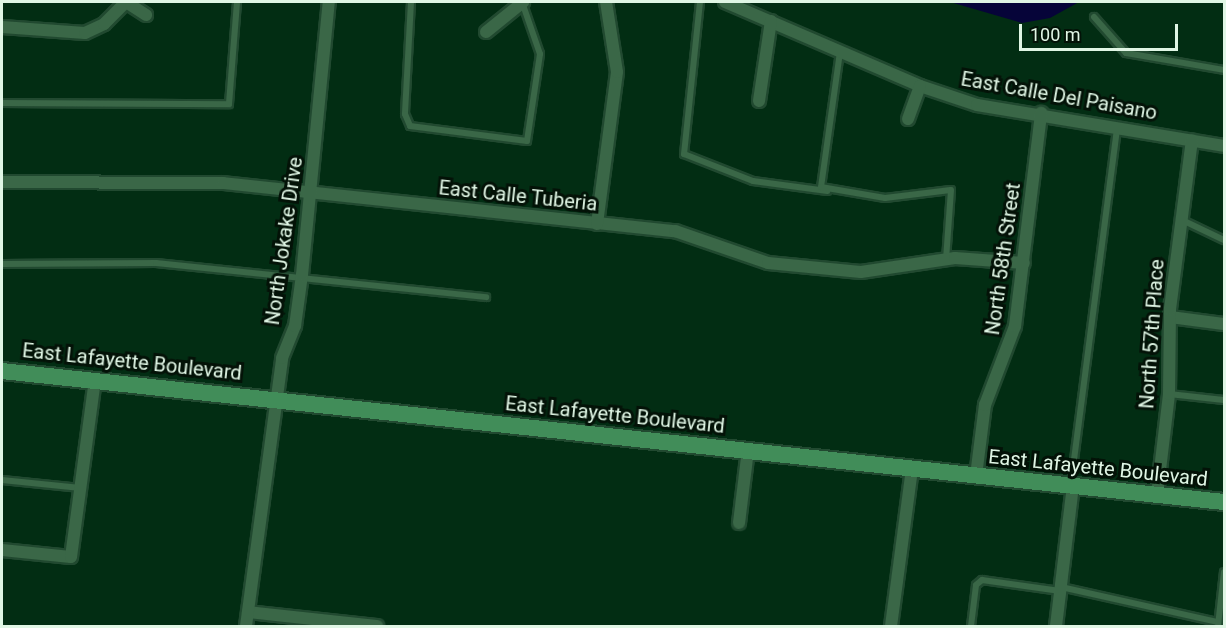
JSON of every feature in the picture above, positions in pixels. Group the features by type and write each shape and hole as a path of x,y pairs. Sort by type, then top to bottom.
{"street":[{"path":"2,27 85,33 104,24 126,2 146,15"},
{"name":"North Jokake Drive","path":"246,627 276,398 302,275 312,194 329,2"},
{"path":"486,32 523,2"},
{"path":"597,224 617,72 606,2"},
{"name":"East Calle Del Paisano","path":"725,2 920,87 977,105 1041,113 1224,146"},
{"path":"759,101 771,21"},
{"path":"908,119 920,87"},
{"name":"North 58th Street","path":"976,476 985,405 1012,343 1024,263 1041,113"},
{"name":"North 57th Place","path":"1157,495 1169,394 1170,317 1192,140"},
{"name":"East Calle Tuberia","path":"2,182 146,180 312,194 675,231 768,263 861,272 946,260 1024,263"},
{"path":"1170,317 1224,324"},
{"name":"East Lafayette Boulevard","path":"2,371 276,398 1224,502"},
{"path":"2,550 71,557 95,380"},
{"path":"739,523 748,450"},
{"path":"891,627 912,469"},
{"path":"1056,627 1072,486"},
{"path":"248,612 377,627"}],"lane":[{"path":"2,103 230,104 237,2"},
{"path":"411,2 405,114 410,126 527,141 540,54 523,2"},
{"path":"700,2 684,154 753,182 885,198 951,190 946,260"},
{"path":"1094,17 1126,53 1224,70"},
{"path":"828,191 821,183 840,52"},
{"path":"1072,486 1117,126"},
{"path":"1182,220 1224,240"},
{"path":"2,264 156,263 302,275 486,297"},
{"path":"1169,394 1224,400"},
{"path":"2,480 81,489"},
{"path":"971,627 976,585 982,580 1060,589 1218,624 1224,572"}],"shaded area":[{"path":"950,2 1079,2 1050,18 1022,23"}]}
